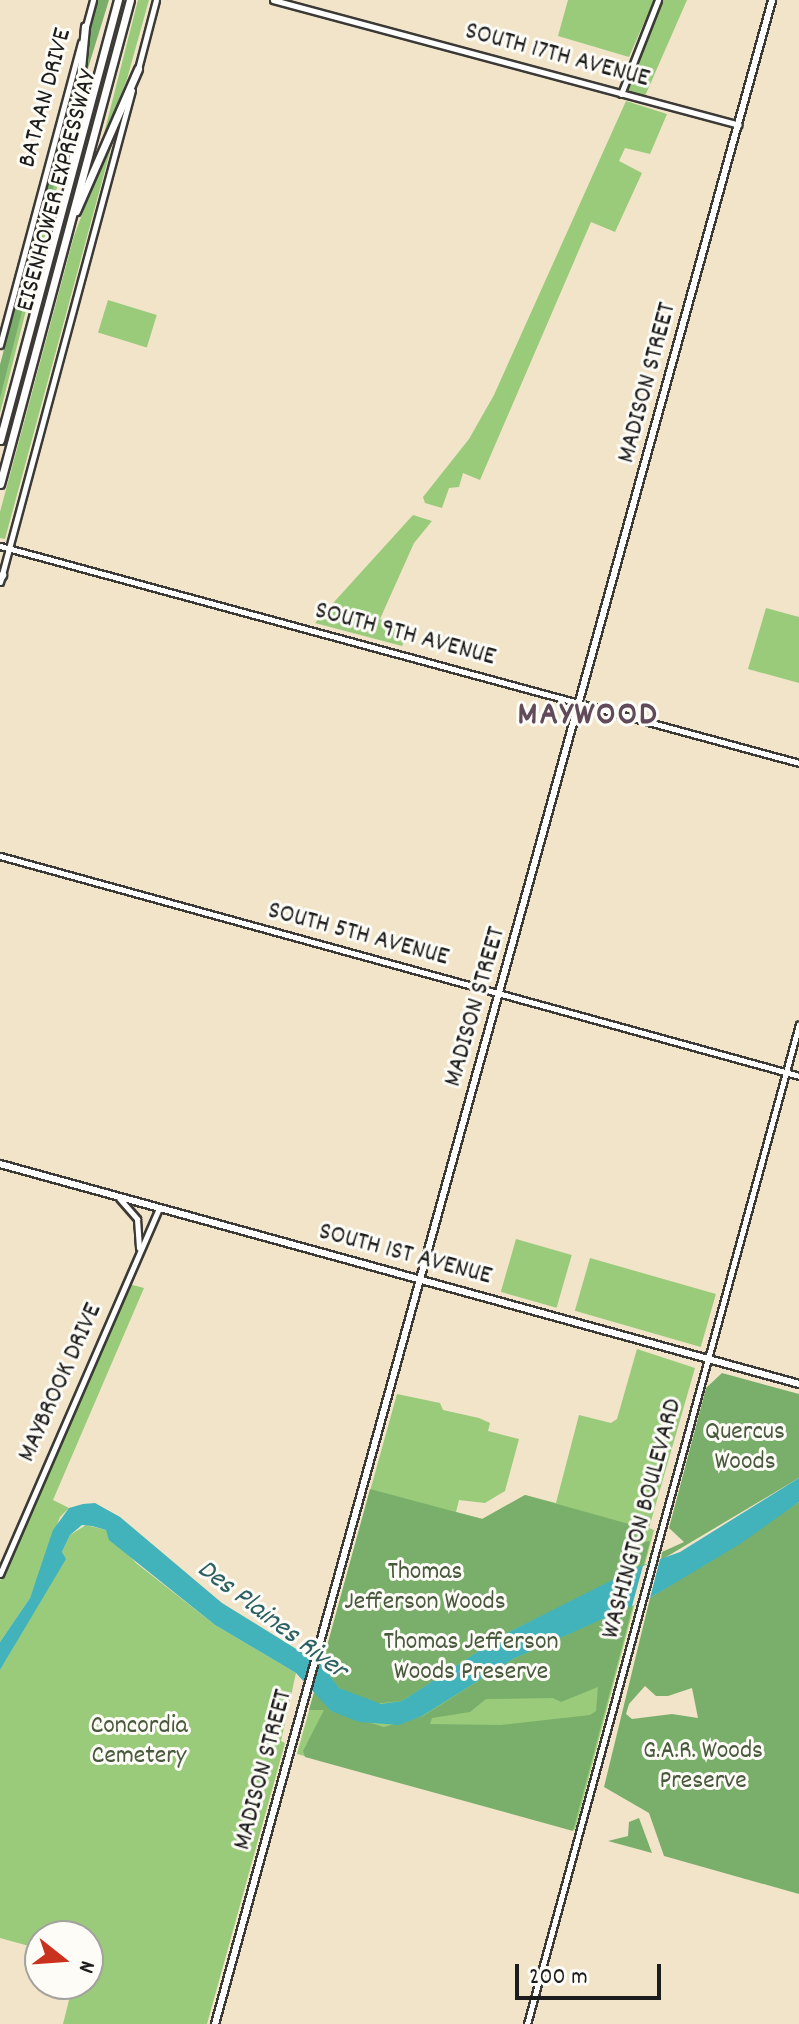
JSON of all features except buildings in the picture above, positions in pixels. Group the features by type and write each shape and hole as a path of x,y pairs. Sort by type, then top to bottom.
{"highway":[{"name":"EISENHOWER EXPRESSWAY","path":"0,440 118,0"},
{"name":"EISENHOWER EXPRESSWAY","path":"0,484 130,0"},
{"path":"72,170 85,27"},
{"path":"71,220 138,69"}],"main road":[{"name":"MADISON STREET","path":"215,2024 581,704 772,0"},
{"name":"SOUTH 1ST AVENUE","path":"0,1164 799,1384"}],"street":[{"name":"BATAAN DRIVE","path":"0,345 93,0"},
{"path":"1,578 156,0"},
{"name":"SOUTH 17TH AVENUE","path":"273,0 738,125"},
{"path":"621,94 658,0"},
{"name":"SOUTH 9TH AVENUE","path":"1,546 799,763"},
{"name":"SOUTH 5TH AVENUE","path":"0,856 799,1076"},
{"name":"WASHINGTON BOULEVARD","path":"527,2024 799,1024"},
{"path":"116,1196 137,1219 141,1237 136,1261"},
{"name":"MAYBROOK DRIVE","path":"0,1574 159,1208"}],"green space":[{"path":"98,0 109,0 85,78 91,26"},
{"path":"138,0 149,0 127,79 100,149"},
{"path":"568,0 654,0 629,57 558,36"},
{"path":"663,0 687,0 645,96 630,92 627,84"},
{"path":"80,66 74,121 0,413 0,365"},
{"path":"76,81 72,114 0,398 0,365"},
{"path":"626,101 667,114 650,154 625,148 619,161 642,173 615,232 591,222 480,480 463,473 459,487 449,488 442,508 425,503 423,497 469,439 494,395"},
{"path":"123,104 5,539 0,538 0,512 74,236"},
{"path":"108,300 157,315 147,347 98,333"},
{"path":"413,515 432,521 414,543 380,619 409,631 402,646 315,623"},
{"path":"766,608 799,617 799,683 748,669"},
{"path":"516,1239 572,1255 557,1308 501,1292"},
{"path":"590,1258 716,1294 701,1347 575,1311"},
{"path":"129,1284 144,1288 53,1500 69,1508 60,1517 30,1598 0,1642 0,1581"},
{"name":"Thomas Jefferson Woods Preserve","path":"637,1349 695,1368 649,1528 654,1530 575,1830 297,1754 397,1394 440,1403 443,1410 490,1423 488,1431 519,1439 505,1491 485,1503 459,1500 456,1512 483,1519 525,1495 556,1503 579,1415 611,1423 617,1419"},
{"name":"Quercus Woods","path":"722,1373 799,1394 799,1478 661,1560 662,1552 684,1542 669,1528 706,1388"},
{"name":"Thomas Jefferson Woods","path":"370,1489 482,1519 525,1495 636,1526 637,1543 650,1541 643,1567 505,1634 402,1701 372,1704 339,1688 322,1665"},
{"name":"G.A.R. Woods Preserve","path":"799,1502 799,1894 664,1856 649,1813 604,1787 650,1598","holes":["645,1686 656,1696 668,1696 692,1688 698,1718 672,1714 632,1719 626,1714 629,1704"]},
{"name":"Concordia Cemetery","path":"86,1525 106,1530 136,1563 215,1625 296,1673 281,1741 285,1743 207,2024 63,2024 69,2000 104,2000 104,1920 24,1920 24,1945 0,1938 0,1670 65,1559 62,1552 70,1535"},
{"name":"Thomas Jefferson Woods","path":"633,1605 573,1831 305,1757 303,1751 324,1710 309,1710 315,1689 331,1711 384,1727 423,1716 513,1659","holes":["598,1687 596,1711 590,1715 501,1725 430,1724 432,1718 470,1712 486,1699 553,1698 561,1702"]},
{"path":"639,1818 652,1853 608,1841 628,1836 629,1822"}],"water":[{"path":"799,1478 799,1502 740,1544 650,1598 513,1659 422,1716 399,1725 359,1722 331,1711 296,1673 215,1625 109,1540 106,1530 92,1526 82,1525 70,1535 62,1552 66,1559 0,1670 0,1642 30,1598 53,1530 69,1508 83,1504 95,1503 120,1517 222,1603 322,1665 339,1688 381,1704 402,1701 505,1634 638,1567 680,1552"}],"pier":[{"path":"660,1559 650,1598 632,1606 643,1566"}],"district":[{"name":"MAYWOOD","path":"588,717"}],"water label":[{"name":"Des Plaines River","path":"271,1621"}]}
